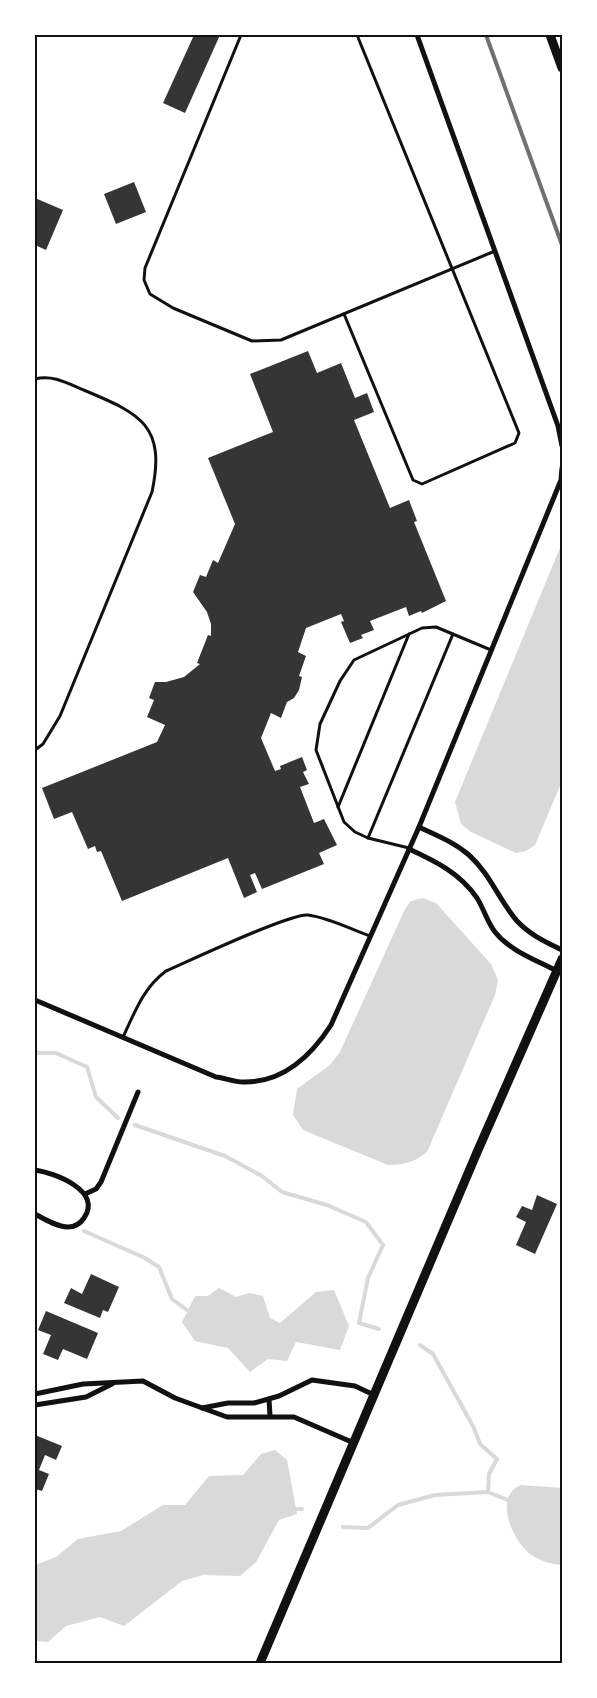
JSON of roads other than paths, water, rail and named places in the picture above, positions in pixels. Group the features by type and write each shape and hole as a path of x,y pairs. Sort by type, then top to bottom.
{"main road":[{"path":"550,35 562,68"},
{"path":"260,1663 562,959"}],"street":[{"path":"416,35 558,426 562,446"},
{"path":"35,1000 216,1076 242,1082 271,1079 306,1057 320,1042 331,1025 409,848 561,480 562,468"},
{"path":"418,827 448,841 469,855 489,877 517,920 533,935 562,950"},
{"path":"409,848 440,863 460,879 477,898 495,932 507,944 557,971"},
{"path":"85,1194 96,1189 101,1182 138,1092"},
{"path":"35,1170 76,1186 85,1194 89,1204 88,1211 78,1224 67,1228 35,1214"},
{"path":"200,1408 228,1403 254,1403 312,1380 355,1386 374,1395"},
{"path":"35,1394 83,1384 143,1381 200,1408 227,1417 294,1417 354,1444"},
{"path":"35,1405 86,1397 115,1383"},
{"path":"52,1390 54,1402"},
{"path":"268,1399 270,1416"}],"lane":[{"path":"241,35 145,268 144,280 150,294 173,308 252,341 281,340 495,251"},
{"path":"344,314 413,480 422,484 515,442 519,433 356,35"},
{"path":"35,379 49,376 119,405 143,420 154,442 158,467 152,492 60,716 43,744 35,750"},
{"path":"409,848 368,838 355,832 344,822 316,750 320,724 340,681 354,660 422,628 436,627 491,650"},
{"path":"338,807 409,634"},
{"path":"368,838 453,634"},
{"path":"123,1037 145,992 152,982 166,971 268,928 306,915 328,920 370,936"}],"waterway":[{"path":"35,1053 56,1053 87,1067 96,1097 118,1118"},
{"path":"135,1125 225,1156 262,1176 282,1192 327,1205 366,1222 383,1245 368,1278 359,1323 379,1329"},
{"path":"84,1231 145,1258 159,1267 172,1299 187,1310"},
{"path":"420,1345 433,1354 474,1428 480,1444 497,1459 489,1474 488,1492"},
{"path":"343,1527 368,1528 398,1505 435,1495 488,1492 510,1501"},
{"path":"293,1509 302,1509"}],"railway":[{"path":"486,35 562,245"}]}
